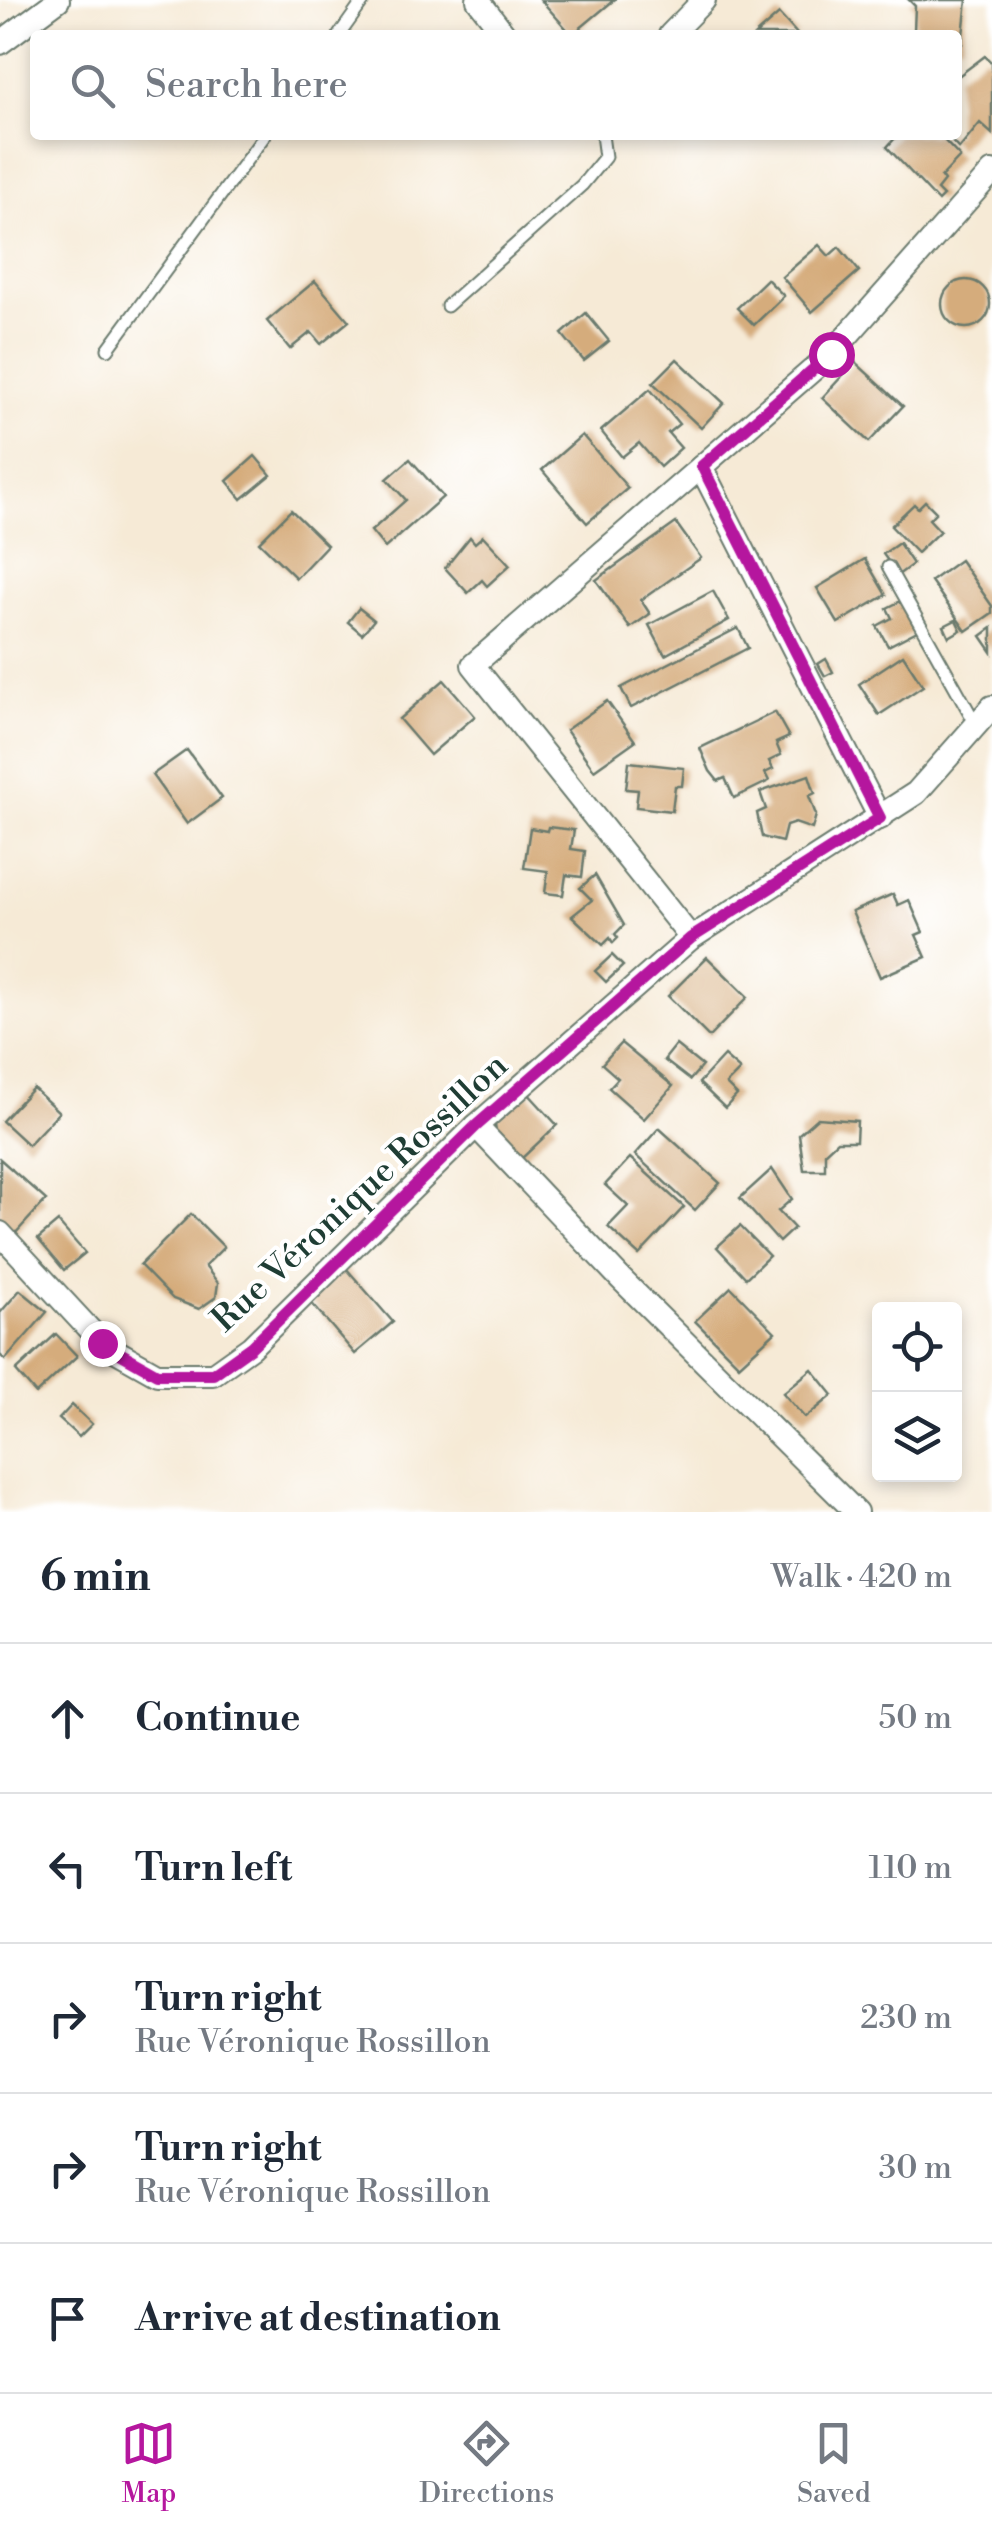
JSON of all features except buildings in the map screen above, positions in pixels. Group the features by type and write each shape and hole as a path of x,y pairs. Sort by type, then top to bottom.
{"street":[{"path":"0,44 58,0"},
{"path":"478,0 501,30"},
{"path":"675,30 704,0"},
{"path":"691,938 473,665 831,354 992,172"},
{"path":"702,466 880,818"},
{"name":"Rue Véronique Rossillon","path":"0,1233 102,1343 157,1374 213,1374 251,1347 476,1126 691,938 916,792 992,706"},
{"path":"476,1126 621,1279 856,1512"}],"lane":[{"path":"342,30 364,0"},
{"path":"108,349 261,140"},
{"path":"447,306 582,184 605,157 603,140"},
{"path":"888,567 977,726"}],"route":[{"path":"102,1343 157,1374 213,1374 251,1347 476,1126 691,938 880,818 702,466 831,354"}]}
